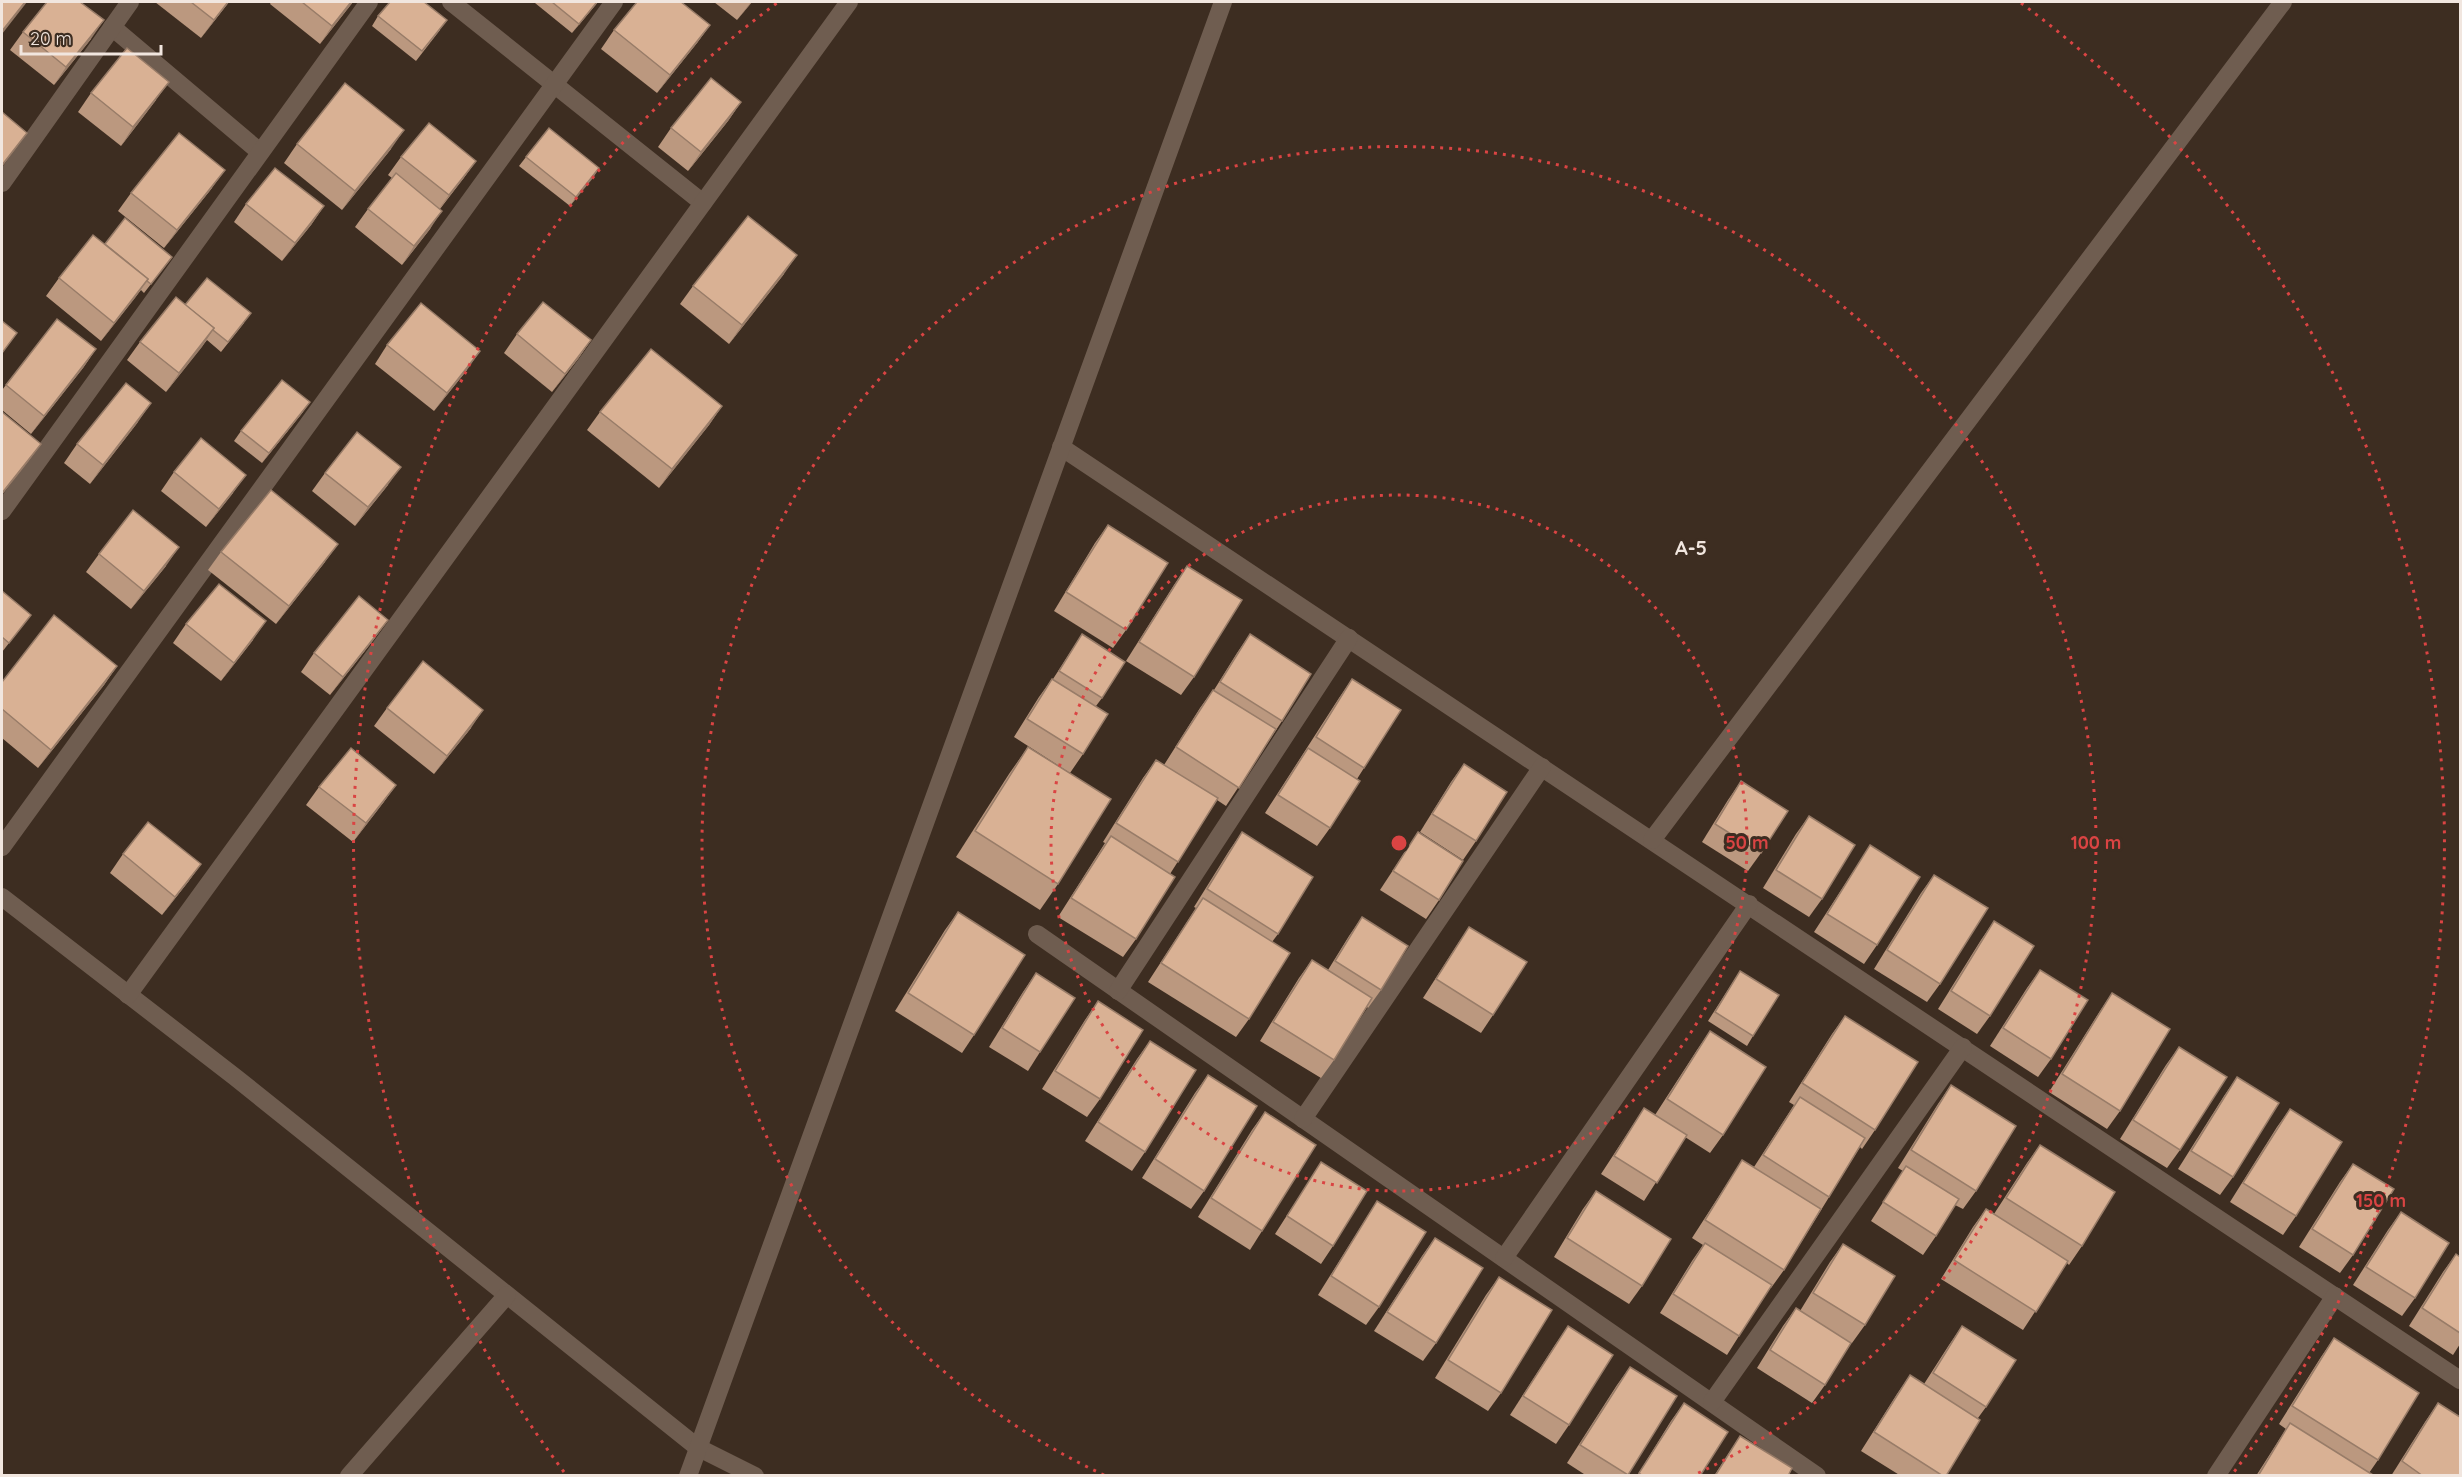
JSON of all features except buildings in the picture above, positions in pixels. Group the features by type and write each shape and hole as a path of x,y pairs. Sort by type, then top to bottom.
{"street":[{"path":"2,183 130,2"},
{"path":"2,511 369,2"},
{"path":"451,2 703,203"},
{"path":"2,847 614,2"},
{"path":"688,1476 1223,2"},
{"path":"1652,840 2283,2"},
{"path":"128,995 703,203 844,3"},
{"path":"112,27 260,152"},
{"path":"1061,447 2460,1380"},
{"path":"1118,991 1349,638"},
{"path":"1303,1119 1542,767"},
{"path":"2,897 235,1077 697,1447 755,1476"},
{"path":"1503,1258 1749,904"},
{"path":"1037,934 1817,1476"},
{"path":"1712,1402 1963,1047"},
{"path":"349,1476 507,1294"},
{"path":"2216,1476 2335,1296"}],"district":[{"name":"A-5","path":"1691,548"}]}
